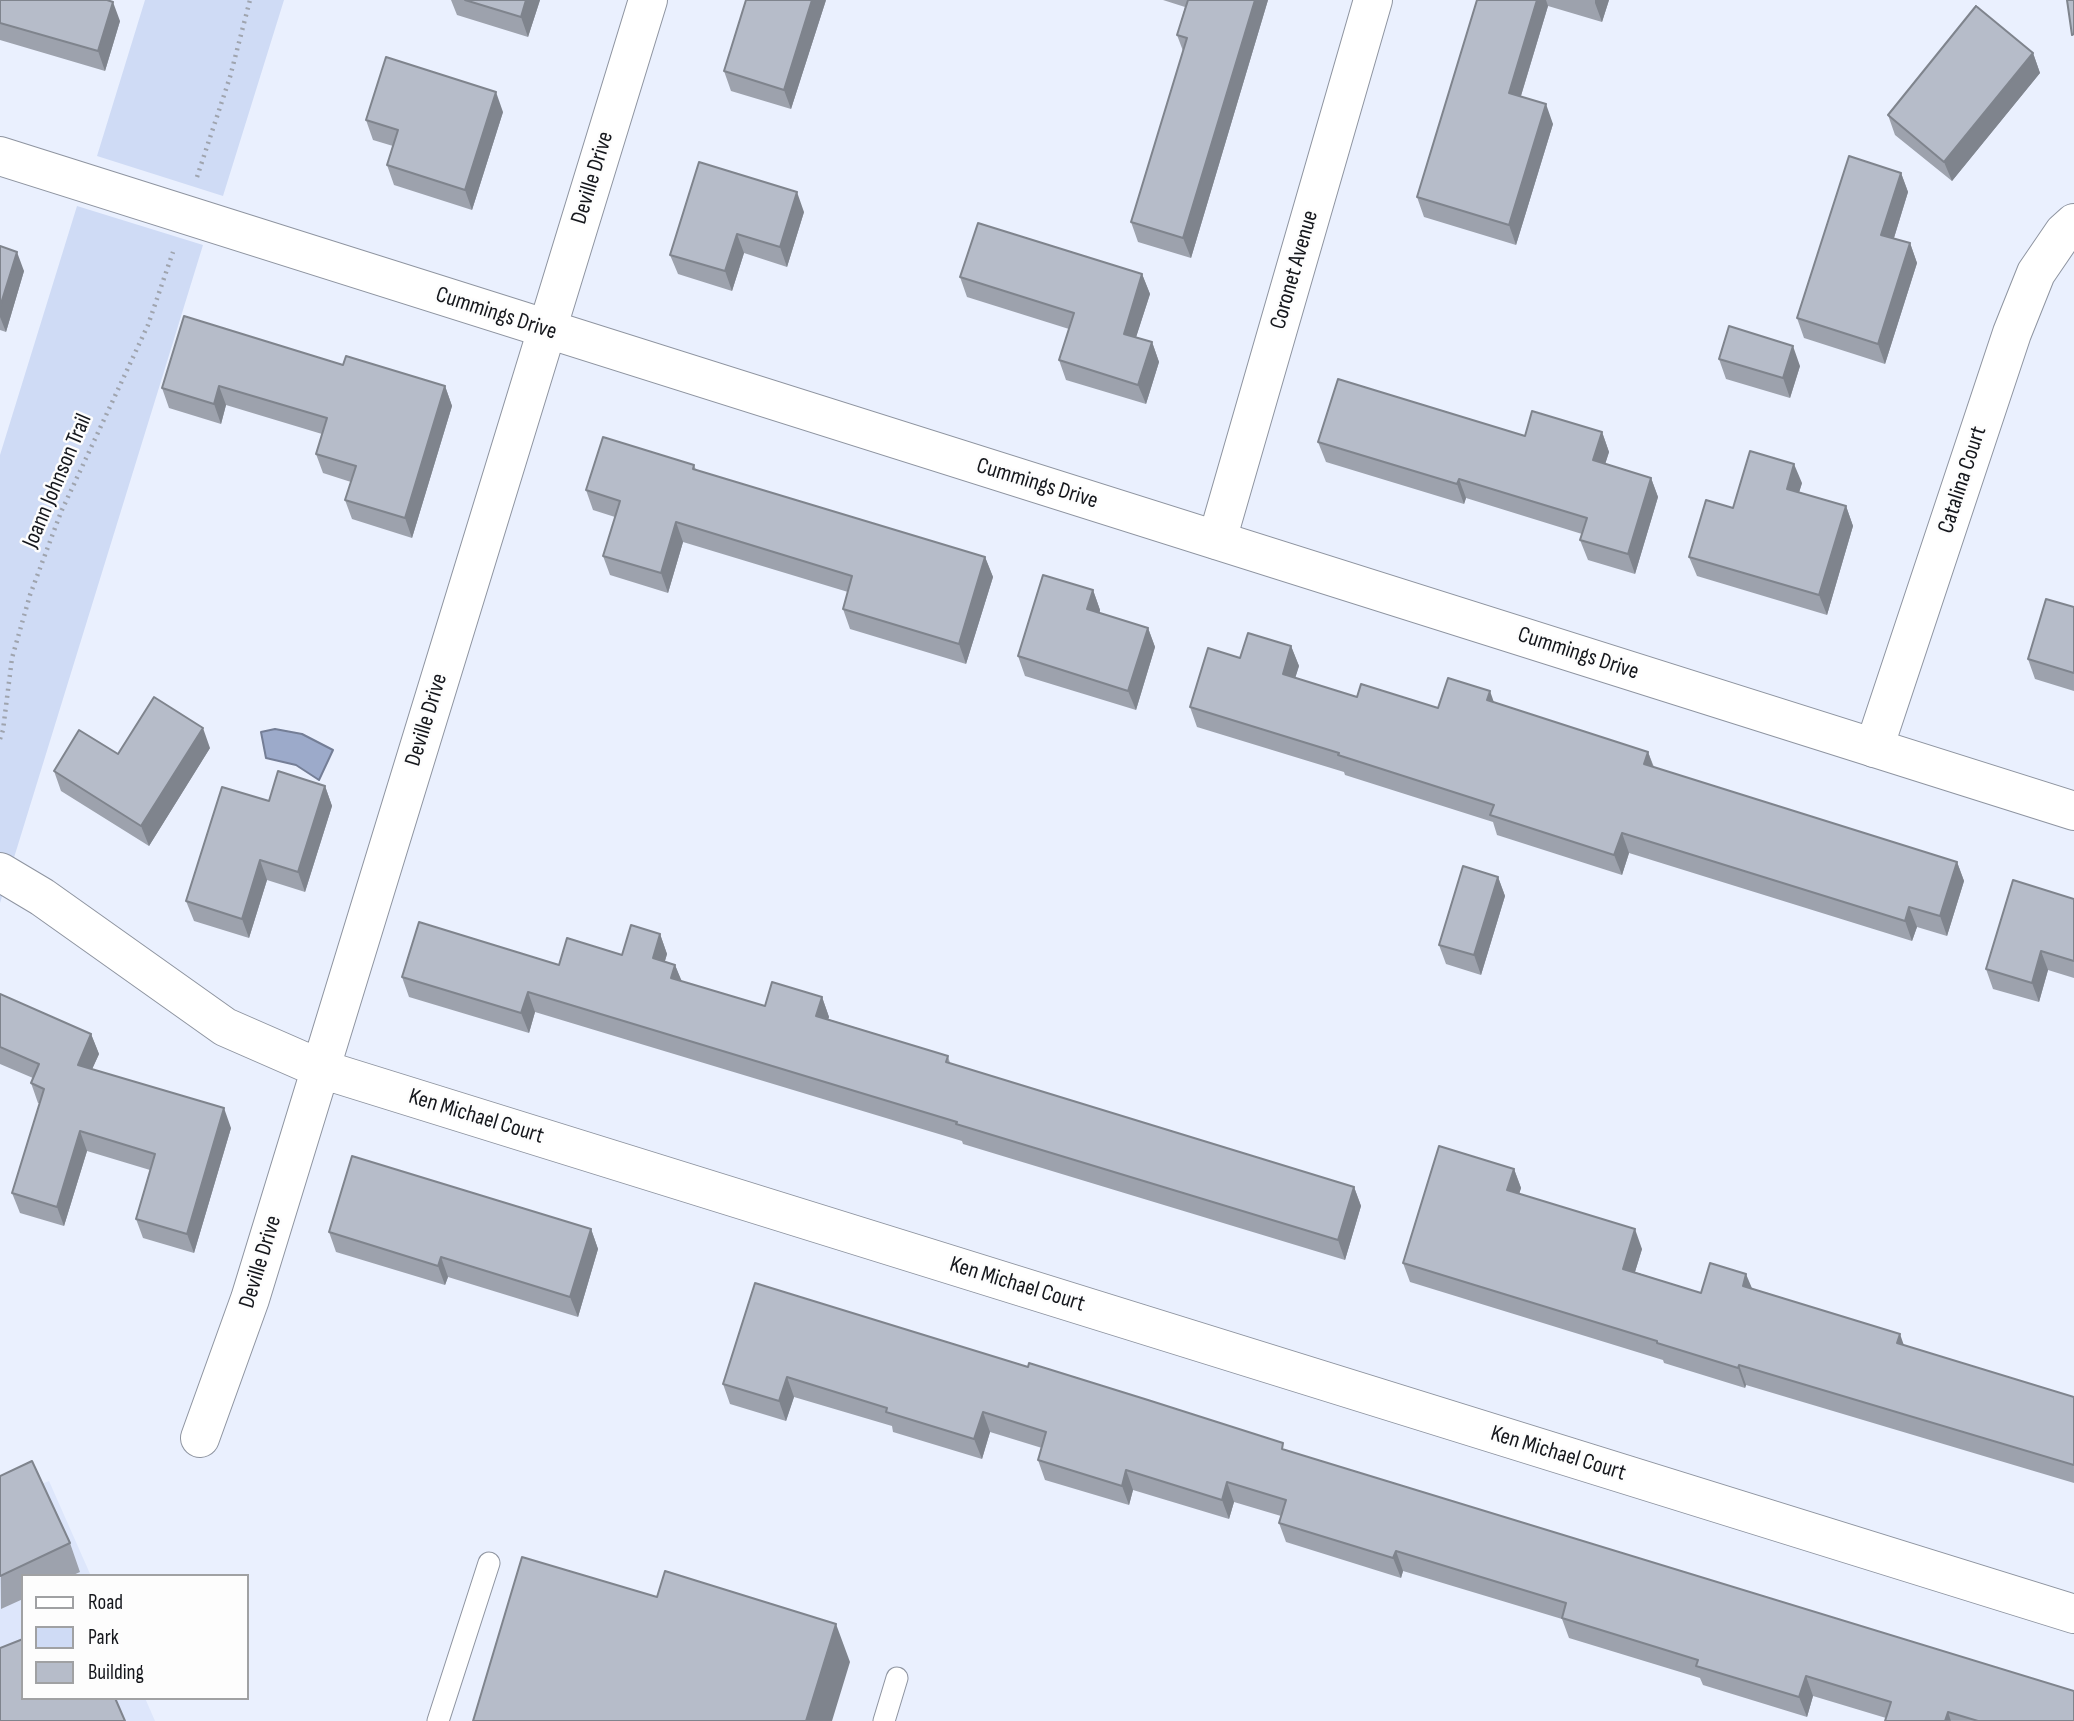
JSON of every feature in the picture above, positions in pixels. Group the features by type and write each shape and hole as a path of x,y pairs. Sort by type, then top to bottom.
{"street":[{"name":"Deville Drive","path":"200,1438 250,1299 648,0"},
{"name":"Coronet Avenue","path":"1217,540 1373,0"},
{"name":"Cummings Drive","path":"0,156 2074,811"},
{"name":"Catalina Court","path":"1874,747 2012,333 2036,273 2064,232 2074,223"},
{"name":"Ken Michael Court","path":"0,872 42,897 225,1027 321,1069 2074,1614"}],"lane":[{"path":"438,1721 489,1563"},
{"path":"884,1721 897,1678"}],"path":[{"path":"197,176 230,77 250,0"},
{"name":"Joann Johnson Trail","path":"0,739 12,658 30,594 61,512 148,325 175,244"}],"shaded area":[{"path":"275,729 302,734 333,750 319,780 296,765 266,758 261,732"},
{"path":"49,1481 90,1574 21,1574 21,1700 146,1700 155,1721 0,1721 0,1500"}],"green space":[{"path":"145,0 284,0 223,196 97,156"},
{"path":"77,206 203,245 0,903 0,455"}],"building":[{"path":"0,0 113,2 98,51 0,23"},
{"path":"465,0 526,0 521,17"},
{"path":"746,0 812,0 784,90 724,71"},
{"path":"1188,0 1255,0 1183,238 1131,222 1187,38 1177,35"},
{"path":"1477,0 1537,0 1509,93 1546,104 1509,225 1417,197"},
{"path":"2067,0 2074,0 2072,35"},
{"path":"1976,6 2033,53 1944,162 1888,115"},
{"path":"386,57 496,92 465,190 387,165 398,130 366,120"},
{"path":"1849,156 1901,173 1881,235 1910,243 1878,344 1797,318"},
{"path":"699,162 797,192 780,247 737,234 725,271 670,255"},
{"path":"978,223 1142,274 1124,334 1152,342 1138,385 1059,360 1074,313 960,277"},
{"path":"0,246 17,252 0,307"},
{"path":"184,316 343,365 346,356 445,386 405,518 345,500 356,466 316,454 327,418 219,386 214,404 162,388"},
{"path":"1729,326 1793,346 1783,378 1719,359"},
{"path":"1338,379 1525,436 1532,411 1602,432 1593,460 1651,478 1628,554 1580,540 1587,518 1459,479 1457,484 1318,442"},
{"path":"603,437 694,465 693,469 985,557 959,644 843,609 852,576 676,522 661,573 603,556 620,501 586,490"},
{"path":"1750,451 1794,464 1787,489 1846,506 1819,595 1689,557 1706,500 1733,508"},
{"path":"1043,575 1093,590 1087,609 1148,628 1128,691 1018,656"},
{"path":"2046,599 2074,607 2074,673 2028,659"},
{"path":"1248,633 1291,646 1283,674 1357,697 1361,684 1438,708 1448,678 1490,691 1487,700 1648,752 1644,764 1957,862 1940,916 1909,907 1905,921 1622,833 1614,855 1490,815 1494,805 1190,707 1208,648 1240,658"},
{"path":"154,697 203,728 141,826 54,771 79,730 118,754"},
{"path":"278,771 325,786 298,872 260,860 242,919 186,901 222,787 269,801"},
{"path":"1463,866 1498,877 1474,955 1439,945"},
{"path":"2013,880 2074,899 2074,961 2041,951 2032,983 1986,969"},
{"path":"419,922 559,965 567,938 622,955 631,925 660,934 653,958 675,965 671,978 765,1006 772,982 822,997 816,1016 948,1056 946,1062 1354,1187 1338,1240 528,992 521,1013 402,977"},
{"path":"0,994 91,1034 78,1065 224,1108 187,1234 136,1219 155,1154 80,1131 57,1207 12,1193 44,1089 31,1083 39,1064 0,1047"},
{"path":"1439,1146 1514,1169 1507,1190 1635,1229 1623,1269 1701,1293 1710,1263 1746,1274 1743,1286 1900,1334 1897,1343 2074,1397 2074,1465 1739,1365 1738,1368 1403,1263"},
{"path":"352,1156 591,1229 570,1297 441,1257 438,1266 329,1232"},
{"path":"755,1283 1028,1367 1029,1363 1283,1443 1282,1449 2074,1691 2074,1721 1978,1721 1948,1712 1945,1721 1885,1721 1891,1702 1806,1676 1799,1697 1696,1666 1698,1660 1562,1618 1566,1603 1396,1551 1393,1558 1279,1523 1286,1500 1227,1482 1222,1500 1126,1470 1122,1486 1038,1460 1046,1432 983,1412 974,1439 787,1377 779,1401 723,1384"},
{"path":"32,1461 70,1543 0,1576 0,1476"},
{"path":"522,1557 657,1597 665,1571 836,1624 806,1721 473,1721"},
{"path":"21,1640 21,1700 116,1700 125,1721 0,1721 0,1648"}]}
